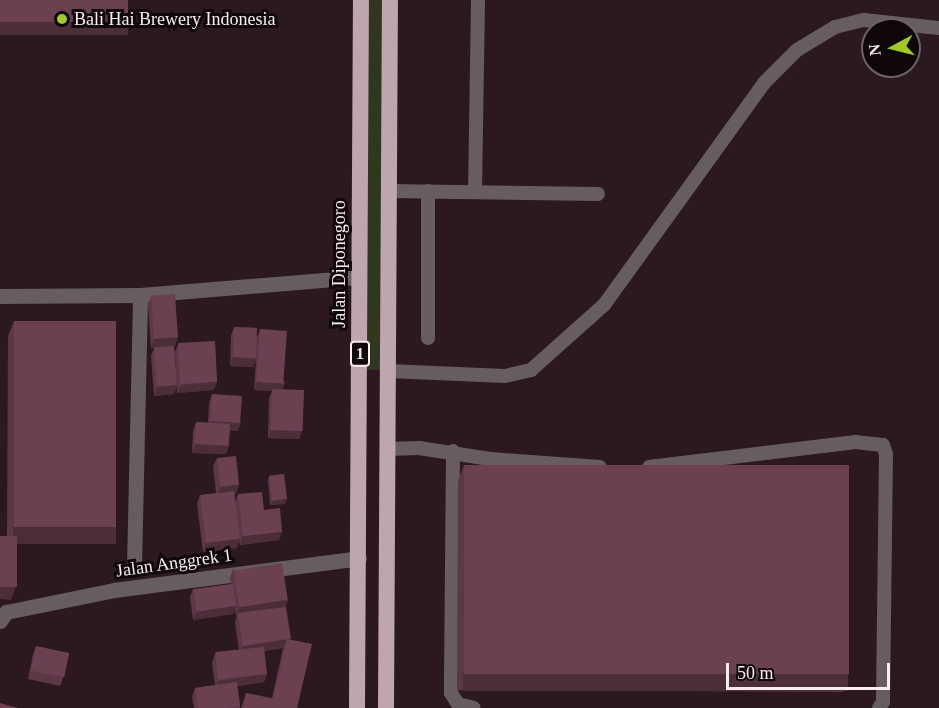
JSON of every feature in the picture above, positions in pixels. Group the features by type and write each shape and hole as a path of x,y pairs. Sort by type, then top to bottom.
{"highway":[{"name":"Jalan Diponegoro","path":"357,708 359,558 357,277 361,0"},
{"name":"1","path":"386,708 390,0"}],"street":[{"path":"0,296 140,295 357,277"},
{"path":"134,565 140,295"},
{"name":"Jalan Anggrek 1","path":"2,615 114,590 359,558"}],"lane":[{"path":"475,192 478,0"},
{"path":"388,371 505,376 531,370 604,305 764,82 797,50 835,27 864,20 939,28"},
{"path":"388,191 598,194"},
{"path":"428,191 429,338"},
{"path":"635,468 855,442 883,444 886,454 883,702 879,708"},
{"path":"387,449 453,451 490,459 612,468"},
{"path":"453,451 451,693 458,704 474,708"}],"green space":[{"path":"361,0 390,0 390,370 361,370"}],"building":[{"name":"Bali Hai Brewery Indonesia","path":"0,0 128,0 128,22 0,22"},
{"path":"175,294 178,337 154,339 151,296"},
{"path":"14,321 116,321 116,527 14,527"},
{"path":"234,327 257,328 256,358 233,357"},
{"path":"260,329 287,331 283,384 256,382"},
{"path":"215,341 217,382 180,384 178,343"},
{"path":"174,346 177,385 157,386 154,347"},
{"path":"272,389 304,390 303,431 271,430"},
{"path":"212,394 242,396 240,423 210,421"},
{"path":"196,422 230,424 229,446 195,444"},
{"path":"236,456 239,485 220,487 217,458"},
{"path":"464,465 849,465 849,674 464,674"},
{"path":"284,474 287,499 272,501 269,476"},
{"path":"234,491 240,539 206,543 200,495"},
{"path":"262,492 264,510 280,508 282,532 243,536 238,494"},
{"path":"0,536 17,536 17,587 0,587"},
{"path":"282,563 288,600 239,607 234,571"},
{"path":"233,584 236,606 196,611 193,590"},
{"path":"286,607 291,639 243,646 238,613"},
{"path":"287,639 312,644 297,708 243,708 246,693 273,699"},
{"path":"36,646 69,653 64,678 31,670"},
{"path":"264,647 267,674 218,679 215,652"},
{"path":"237,682 240,706 198,708 195,688"},
{"path":"0,703 18,708 0,708"}],"place":[{"name":"Bali Hai Brewery Indonesia","path":"62,19"}]}
